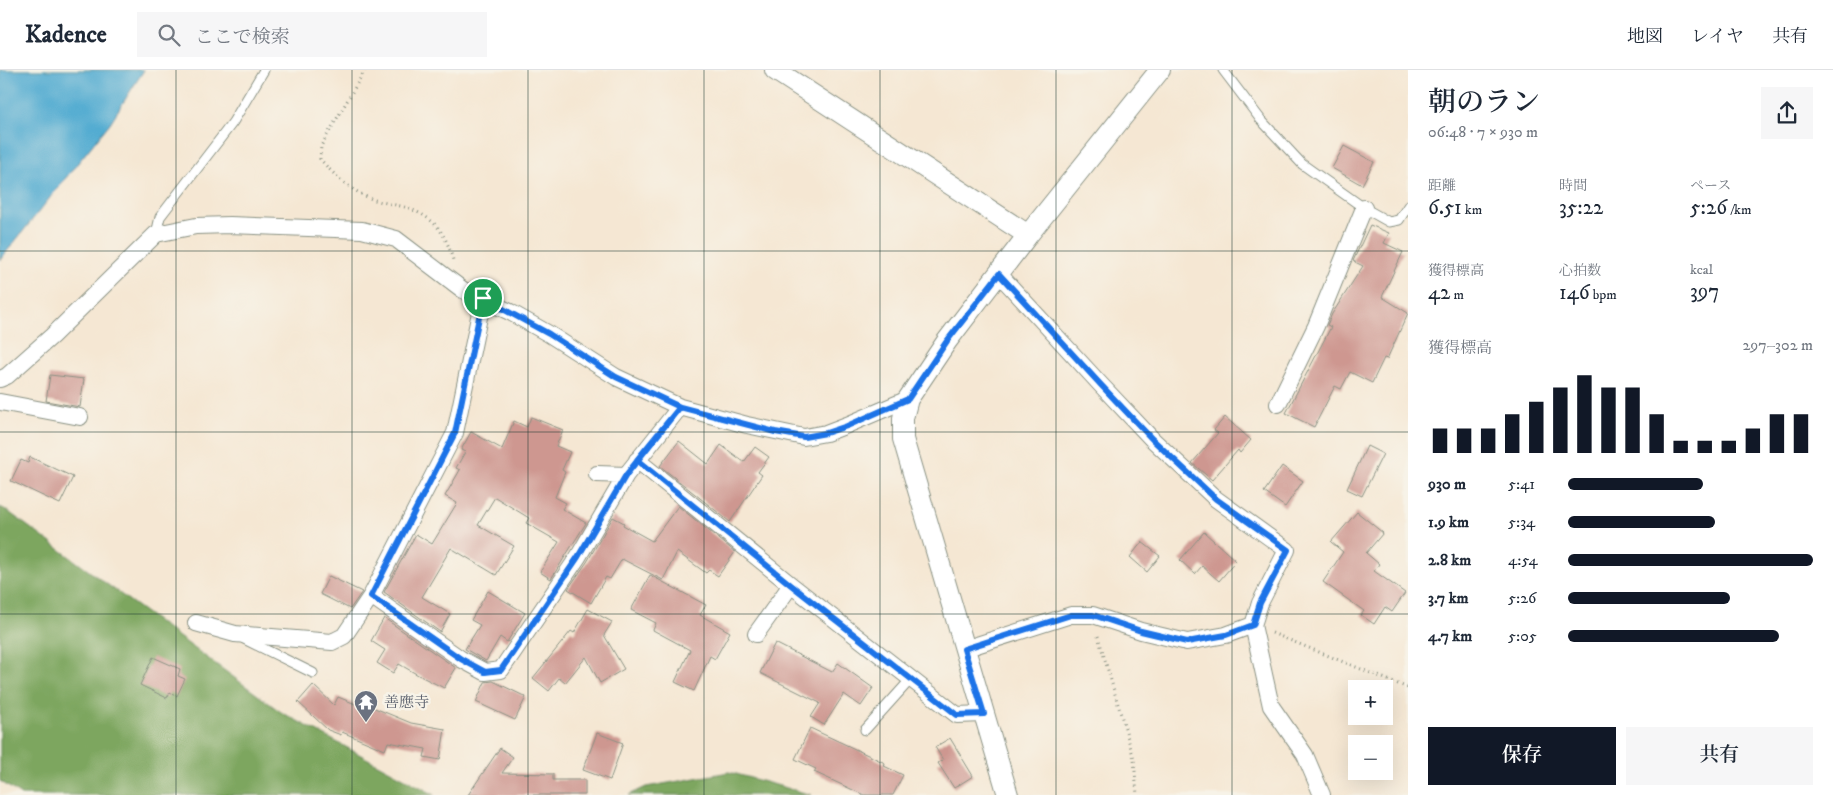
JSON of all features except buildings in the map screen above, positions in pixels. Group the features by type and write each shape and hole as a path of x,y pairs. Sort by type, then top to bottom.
{"street":[{"path":"775,70 1028,235"},
{"path":"1008,795 903,439 902,418 908,399 947,341 1028,235 1160,70"},
{"path":"1278,404 1316,326 1364,208"},
{"path":"0,379 7,376 52,336 156,234 196,226 221,225 362,230 396,239 463,290 483,298 549,334 616,377 680,407 775,432 804,437 826,433 847,426 908,399"},
{"path":"999,274 1152,439 1216,499 1288,550 1260,603 1253,625 1271,706 1305,755 1322,795"},
{"path":"196,623 235,634 332,642 344,636 371,596 455,433 483,298"},
{"path":"0,402 80,417"},
{"path":"371,596 461,659 485,672 501,670 578,557 626,475 680,407"},
{"path":"637,460 791,585 957,715 984,714"},
{"path":"597,474 626,475"},
{"path":"756,634 791,585"},
{"path":"964,649 1071,615 1093,615 1141,631 1187,642 1226,635 1253,625"}],"lane":[{"path":"156,234 160,218 233,122 264,70"},
{"path":"1223,70 1261,120 1302,164 1364,208 1389,222 1399,220 1408,206"},
{"path":"235,634 313,673"},
{"path":"865,730 911,679"}],"path":[{"path":"365,70 322,146 320,159 334,174 367,197 408,209 433,221 448,239 463,290"},
{"path":"1093,615 1134,760 1137,795"},
{"path":"1253,625 1408,688"}],"green space":[{"path":"0,507 281,712 435,795 21,795 0,781"},
{"path":"729,772 812,795 629,795 646,787"}],"water":[{"path":"0,70 144,70 110,123 0,260"}],"place":[{"name":"善應寺","path":"366,723"}],"route":[{"path":"483,298 455,433 371,596 461,659 485,672 501,670 578,557 626,475 637,460 680,407 775,432 804,437 826,433 847,426 908,399 947,341 999,274 1152,439 1216,499 1288,550 1260,603 1253,625 1226,635 1187,642 1141,631 1093,615 1071,615 964,649 984,714 957,715 791,585 637,460 680,407 616,377 549,334 483,298"}]}
